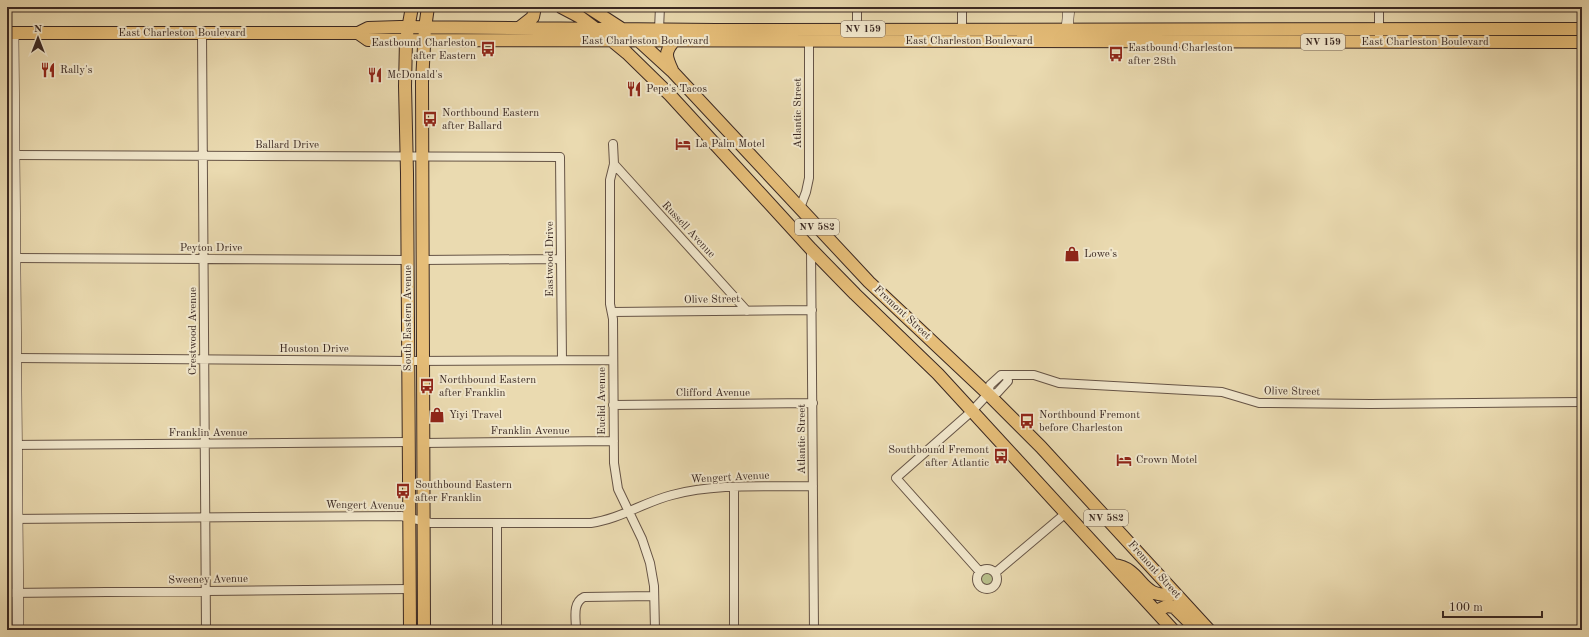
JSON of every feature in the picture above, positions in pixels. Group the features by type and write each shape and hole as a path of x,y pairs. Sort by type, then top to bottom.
{"main road":[{"name":"South Eastern Avenue","path":"410,630 408,260 405,86 407,28 412,7"},
{"name":"South Eastern Avenue","path":"424,630 422,82 424,34 428,7"},
{"path":"519,28 533,17 535,7"},
{"name":"Fremont Street","path":"561,7 580,17 613,41 637,62 670,95 811,249 855,294 938,374 1173,630"},
{"name":"Fremont Street","path":"588,7 640,41 672,71 870,282 988,394 1051,457 1209,630"},
{"name":"East Charleston Boulevard","path":"10,33 358,33 368,28 407,28 424,34 613,41 809,41 857,35"},
{"name":"East Charleston Boulevard","path":"358,33 368,40 406,40 424,34 519,28 622,28 857,35 962,36 1066,36 1211,29 1582,29"},
{"path":"1190,42 1211,29 1233,42"},
{"name":"East Charleston Boulevard","path":"1066,36 1190,42 1582,42"},
{"path":"672,71 667,53 668,48 674,41"},
{"path":"1114,565 1129,570 1151,592 1157,595 1167,596 1176,594"},
{"path":"1156,611 1167,606 1174,607 1197,630"}],"street":[{"path":"659,29 660,7"},
{"path":"857,7 857,35"},
{"path":"962,7 962,36"},
{"path":"1066,36 1069,7"},
{"path":"1379,7 1379,42"},
{"path":"10,33 14,155 16,358 12,445 12,593 18,630"},
{"name":"Crestwood Avenue","path":"202,33 206,630"},
{"name":"Atlantic Street","path":"800,208 809,178 809,41"},
{"name":"Euclid Avenue","path":"613,144 614,164 610,180 610,304 612,312 614,463 618,489 642,539 650,563 654,586 655,630"},
{"name":"Ballard Drive","path":"14,155 560,157"},
{"name":"Eastwood Drive","path":"560,157 562,360"},
{"name":"Russell Avenue","path":"614,164 747,311"},
{"name":"Atlantic Street","path":"811,249 814,630"},
{"name":"Peyton Drive","path":"15,258 408,260"},
{"path":"422,260 561,259"},
{"name":"Olive Street","path":"612,312 812,310"},
{"name":"Houston Drive","path":"16,358 408,361 613,360"},
{"name":"Olive Street","path":"972,411 988,394 990,385 1001,375 1034,375 1059,384 1222,392 1258,403 1371,404 1582,402"},
{"name":"Clifford Avenue","path":"613,404 813,403"},
{"path":"972,411 896,478 980,572"},
{"name":"Franklin Avenue","path":"12,445 409,442"},
{"name":"Franklin Avenue","path":"423,443 614,442"},
{"name":"Wengert Avenue","path":"12,519 401,516 431,523 591,523 606,521 672,495 697,490 734,487 813,486"},
{"path":"734,487 734,630"},
{"path":"995,573 1066,513"},
{"path":"497,523 498,630"},
{"path":"986,569 995,573 997,580 994,586 985,589 981,588 977,583 977,576 980,572 986,569"},
{"name":"Sweeney Avenue","path":"12,593 410,589"},
{"path":"576,630 576,606 579,600 584,597 654,596"}],"green space":[{"path":"986,573 992,576 995,582 992,588 986,591 980,588 977,582 980,576"}],"place":[{"name":"Eastbound Charleston after Eastern","path":"488,49"},
{"name":"Eastbound Charleston after 28th","path":"1116,54"},
{"name":"Rally's","path":"48,70"},
{"name":"McDonald's","path":"375,75"},
{"name":"Pepe's Tacos","path":"634,89"},
{"name":"Northbound Eastern after Ballard","path":"430,119"},
{"name":"La Palm Motel","path":"683,144"},
{"name":"Lowe's","path":"1072,254"},
{"name":"Northbound Eastern after Franklin","path":"427,386"},
{"name":"Yiyi Travel","path":"437,415"},
{"name":"Northbound Fremont before Charleston","path":"1027,421"},
{"name":"Southbound Fremont after Atlantic","path":"1001,456"},
{"name":"Crown Motel","path":"1124,460"},
{"name":"Southbound Eastern after Franklin","path":"403,491"}]}
